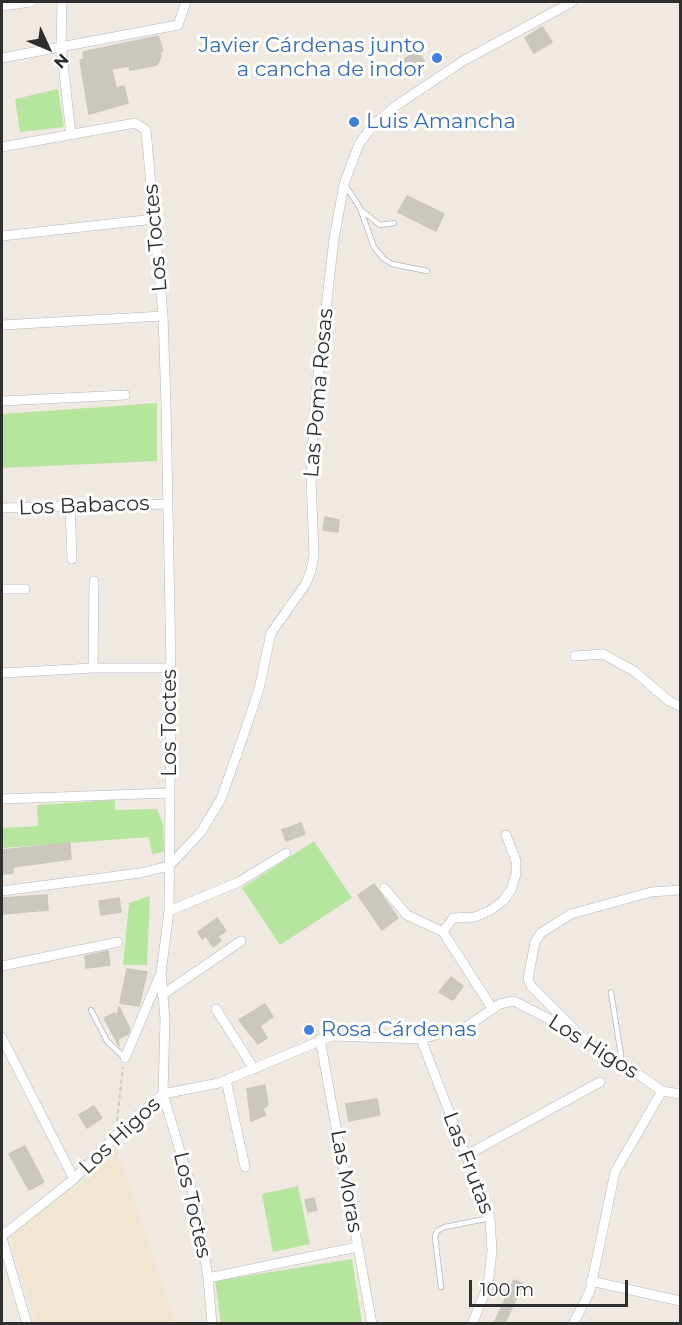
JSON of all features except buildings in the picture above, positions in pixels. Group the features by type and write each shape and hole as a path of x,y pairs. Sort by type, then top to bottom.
{"street":[{"path":"2,6 31,2"},
{"path":"2,147 71,134 61,46 62,2"},
{"path":"2,57 178,25 186,2"},
{"name":"Las Poma Rosas","path":"169,866 201,832 221,799 258,689 271,633 305,585 311,572 314,556 311,477 315,402 334,239 344,184 359,144 374,124 389,111 463,61 559,4 572,2"},
{"name":"Los Toctes","path":"71,134 135,123 146,130 163,316 171,668 170,911 161,973 163,1094 197,1208 208,1278 212,1323"},
{"path":"2,236 154,219"},
{"path":"2,325 163,316"},
{"path":"2,401 125,394"},
{"name":"Los Babacos","path":"2,508 166,504"},
{"path":"70,505 72,559"},
{"path":"93,668 94,581"},
{"path":"2,589 25,589"},
{"path":"575,656 603,654 634,671 669,700 681,706"},
{"path":"2,674 93,668 171,668"},
{"path":"2,799 170,793"},
{"path":"443,932 453,918 475,917 491,910 503,901 511,890 516,874 516,861 506,835"},
{"path":"170,911 239,882 286,854"},
{"path":"2,891 140,873 169,866"},
{"path":"384,888 407,915 443,932 492,1008"},
{"path":"580,1035 531,986 528,972 535,942 549,926 571,914 651,892 681,890"},
{"path":"162,995 241,941"},
{"path":"2,966 118,942"},
{"path":"125,1058 161,973"},
{"name":"Los Higos","path":"2,1237 74,1179 119,1132 163,1094 226,1080 320,1039 345,1035 421,1039 466,1027 492,1008 514,1001 580,1035 616,1065 638,1074 662,1091 681,1094"},
{"path":"216,1009 254,1069"},
{"path":"2,1038 74,1179"},
{"name":"Las Moras","path":"320,1039 372,1323"},
{"name":"Las Frutas","path":"421,1039 490,1218 492,1251 488,1285 472,1323"},
{"path":"226,1080 245,1167"},
{"path":"465,1156 600,1082"},
{"path":"573,1323 590,1291 615,1172 662,1091"},
{"path":"2,1237 27,1323"},
{"path":"208,1278 357,1247"},
{"path":"591,1281 681,1300"}],"lane":[{"path":"344,184 360,208 374,247 383,258 392,264 427,271"},
{"path":"360,208 380,225 394,223"},
{"path":"610,992 621,1055 616,1065"},
{"path":"91,1010 107,1041 125,1058"},
{"path":"441,1287 435,1236 437,1231 445,1227 490,1218"}],"path":[{"path":"119,1132 118,1107 125,1058"}],"shaded area":[{"path":"116,1147 176,1323 36,1323 8,1233 83,1181"}],"green space":[{"path":"58,89 64,127 20,132 15,99"},
{"path":"157,403 157,461 2,468 2,414"},
{"path":"115,800 115,810 157,809 163,824 164,852 152,854 149,837 2,848 2,828 38,826 37,805"},
{"path":"314,841 352,898 280,945 242,888"},
{"path":"150,896 147,965 123,965 129,903"},
{"path":"298,1186 310,1244 273,1252 262,1194"},
{"path":"352,1259 362,1323 221,1323 215,1281"}],"place":[{"name":"Javier Cárdenas junto a cancha de indor","path":"437,58"},
{"name":"Luis Amancha","path":"354,122"},
{"name":"Rosa Cárdenas","path":"309,1030"}]}
